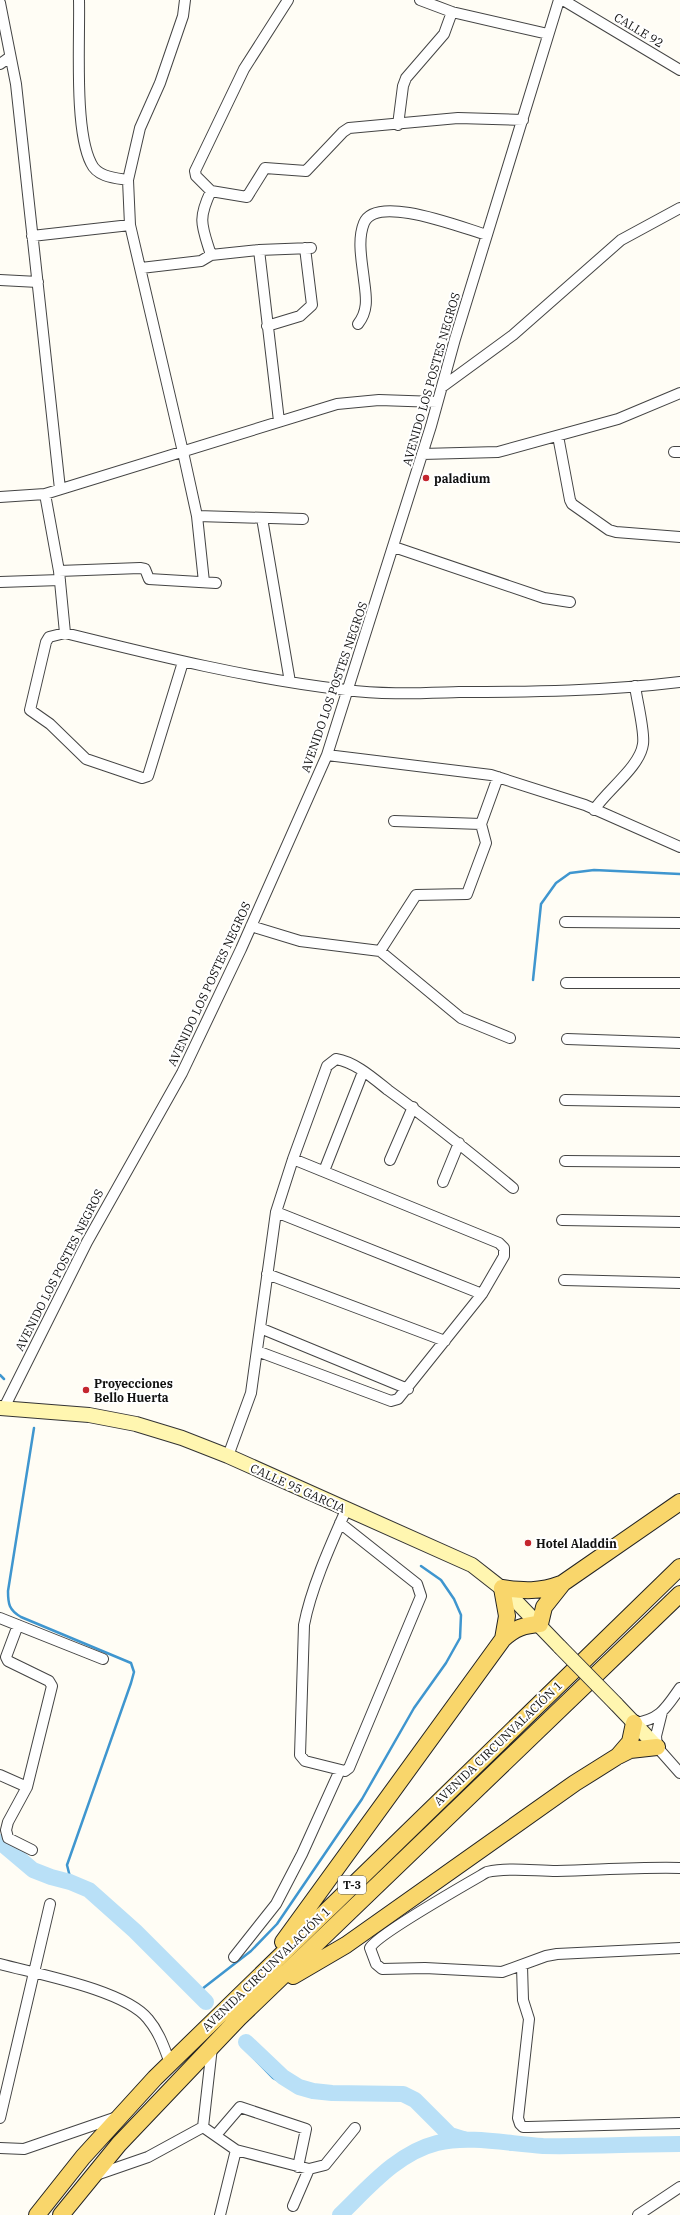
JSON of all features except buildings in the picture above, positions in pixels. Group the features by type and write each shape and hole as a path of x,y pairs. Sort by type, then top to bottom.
{"main road":[{"path":"503,1639 507,1616 502,1588 526,1591 546,1590 563,1583 680,1502"},
{"name":"AVENIDA CIRCUNVALACIÓN 1","path":"37,2215 83,2157 170,2063 680,1566"},
{"path":"259,1976 381,1803 503,1639 513,1630 526,1624 540,1624 544,1607 563,1583"},
{"name":"AVENIDA CIRCUNVALACIÓN 1","path":"61,2215 92,2176 212,2045 680,1594"},
{"path":"618,1756 630,1742 634,1723"},
{"path":"270,1989 346,1945 569,1788 618,1756 630,1750 656,1747"}],"street":[{"path":"79,0 82,135 91,165 107,178 128,180"},
{"path":"185,0 183,16 160,83 140,128 128,180 130,225 184,452 197,516 204,582"},
{"path":"288,0 244,69 195,170 196,176 212,191 247,197 265,168 304,172 342,132 349,128 398,125 458,118 523,120"},
{"path":"420,0 442,4 452,12 548,34"},
{"name":"AVENIDO LOS POSTES NEGROS","path":"2,1408 87,1242 182,1073 251,926 327,755 394,547 559,0"},
{"name":"CALLE 92","path":"563,0 680,70"},
{"path":"0,4 16,84 60,489"},
{"path":"398,125 403,86 406,78 444,34 452,12"},
{"path":"0,64 10,57"},
{"path":"211,255 203,229 202,210 212,191"},
{"path":"442,387 513,334 621,240 680,208"},
{"path":"358,324 364,317 367,304 360,246 362,231 364,222 373,214 388,211 404,211 488,235"},
{"path":"32,236 130,225"},
{"path":"141,268 201,261 211,255 259,250 308,248 312,305 300,316 267,326"},
{"path":"259,250 279,422"},
{"path":"0,280 38,282"},
{"path":"422,454 498,452 618,419 680,393"},
{"path":"0,497 45,494 337,404 379,400 437,402"},
{"path":"558,436 572,504 609,530 616,532 680,537"},
{"path":"45,494 60,575 65,633"},
{"path":"197,516 303,519"},
{"path":"262,518 290,682"},
{"path":"394,547 544,598 570,602"},
{"path":"0,582 140,568 145,569 149,579 216,583"},
{"path":"183,662 148,776 142,778 86,759 50,724 30,710 46,642 49,637 65,633 183,662 290,682 348,690 516,692 635,686 680,682"},
{"path":"594,810 603,796 639,758 644,744 635,686"},
{"path":"327,755 498,777 594,810 680,847"},
{"path":"380,951 416,895 467,894 486,843 481,824 498,777"},
{"path":"394,821 481,824"},
{"path":"565,922 680,924"},
{"path":"251,926 300,941 380,951 461,1018 510,1038"},
{"path":"566,983 680,983"},
{"path":"567,1039 680,1043"},
{"path":"228,1456 247,1407 257,1351 276,1212 293,1158 328,1066 336,1060 344,1060 363,1072 413,1107 513,1188"},
{"path":"324,1171 363,1072"},
{"path":"565,1100 680,1102"},
{"path":"390,1160 413,1107"},
{"path":"443,1182 459,1143"},
{"path":"257,1351 391,1401 398,1399 408,1389 482,1294 504,1256 504,1248 499,1243 293,1158"},
{"path":"565,1161 680,1162"},
{"path":"276,1212 482,1294"},
{"path":"562,1220 680,1222"},
{"path":"267,1274 445,1342"},
{"path":"564,1280 680,1283"},
{"path":"260,1328 408,1389"},
{"name":"CALLE 95 GARCIA","path":"2,1408 89,1415 136,1424 182,1438 228,1456 472,1565 502,1588 540,1624 560,1647 656,1747"},
{"path":"340,1523 417,1584 421,1596 349,1768 340,1770 305,1761 300,1755 304,1625 308,1607 340,1523 346,1510"},
{"path":"0,1618 103,1659"},
{"path":"18,1625 6,1657 8,1661 49,1681 52,1686 27,1788 4,1820 8,1838 32,1850"},
{"path":"634,1723 655,1718 662,1712 680,1688"},
{"path":"662,1712 656,1736 656,1747 680,1773"},
{"path":"234,1957 276,1904 302,1854 340,1770"},
{"path":"0,1775 27,1788"},
{"path":"680,1868 634,1867 576,1870 502,1870 487,1872 397,1926 372,1943 370,1948 376,1964 382,1969 424,1968 502,1972 546,1956 557,1954 680,1948"},
{"path":"0,2118 50,1904"},
{"path":"0,1964 88,1987 120,1999 147,2018 161,2037 170,2063"},
{"path":"522,1966 523,2000 529,2019 518,2118 523,2127 680,2123"},
{"path":"203,2127 212,2045"},
{"path":"216,2135 240,2107 306,2129 298,2167"},
{"path":"0,2148 24,2149 122,2115"},
{"path":"203,2127 236,2150 309,2169 325,2165 355,2128"},
{"path":"92,2176 148,2157 203,2127"},
{"path":"220,2215 236,2150"},
{"path":"293,2206 309,2169"},
{"path":"638,2215 680,2187"}],"waterway":[{"path":"533,980 541,904 556,883 570,873 594,870 680,874"},
{"path":"0,1375 4,1379"},
{"path":"34,1428 8,1591 10,1606 14,1612 21,1617 131,1663 134,1672 67,1865 71,1881"},
{"path":"193,1996 251,1951 277,1924 362,1799 414,1708 446,1663 460,1638 461,1615 454,1599 441,1580 421,1566"},
{"path":"0,1842 15,1861 28,1870 71,1881 93,1897 167,1964 202,2005"},
{"path":"0,1842 33,1870 89,1890 135,1931 206,2002"},
{"path":"246,2042 283,2077 299,2087 313,2091 332,2093 403,2094 415,2100 450,2135 466,2140"},
{"path":"241,2045 273,2078 297,2091 318,2097 389,2093 401,2098 467,2141"},
{"path":"340,2215 372,2183 396,2163 422,2148 437,2143 476,2140 543,2146 680,2144"}],"place":[{"name":"paladium","path":"426,478"},
{"name":"Proyecciones Bello Huerta","path":"86,1390"},
{"name":"Hotel Aladdin","path":"528,1543"}]}
